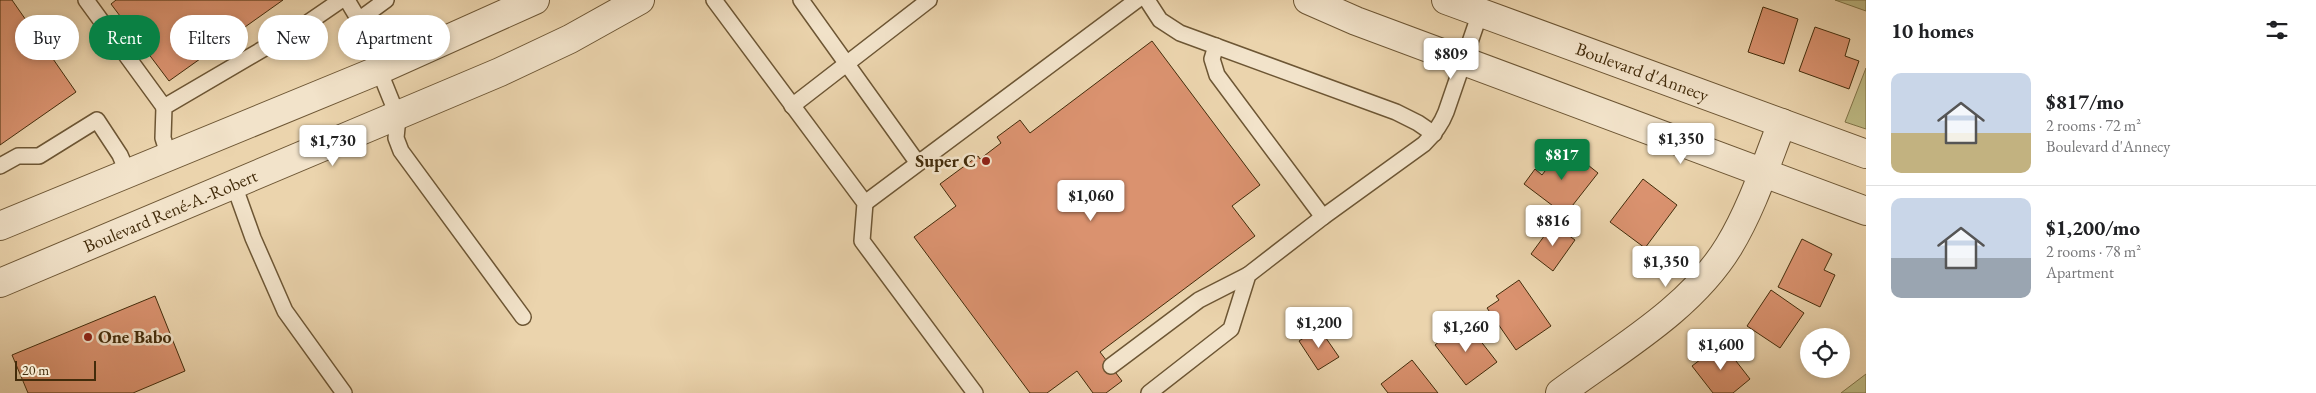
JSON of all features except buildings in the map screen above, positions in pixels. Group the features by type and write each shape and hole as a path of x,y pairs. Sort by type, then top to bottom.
{"street":[{"path":"0,226 378,70 535,0"},
{"name":"Boulevard René-A.-Robert","path":"0,283 398,117 535,56 640,0"},
{"path":"1308,0 1356,22 1866,211"},
{"name":"Boulevard d'Annecy","path":"1446,0 1866,154"},
{"path":"1560,393 1666,316 1696,288 1730,246 1782,123"}],"lane":[{"path":"86,0 164,107 162,138 169,157"},
{"path":"164,107 309,22 341,0"},
{"path":"347,0 358,15"},
{"path":"364,15 386,0"},
{"path":"714,0 865,203 862,241 975,393"},
{"path":"800,0 917,162"},
{"path":"792,106 929,0"},
{"path":"865,203 917,162 1136,0"},
{"path":"1147,0 1152,11 1171,28 1396,112 1418,123 1434,134"},
{"path":"1111,366 1199,300 1248,275 1323,217 1424,144 1442,123 1480,13"},
{"path":"1216,46 1212,59 1217,75 1323,217"},
{"path":"376,60 378,70 398,117 396,138 407,160 523,317"},
{"path":"0,166 18,156 39,156 97,120 120,155 128,174"},
{"path":"234,185 253,238 285,311 344,393"},
{"path":"1149,393 1231,329 1248,275"}],"shaded area":[{"path":"1835,0 1866,0 1866,11"},
{"path":"1866,68 1866,129 1845,122"},
{"path":"1866,374 1866,393 1841,393"}],"place":[{"name":"Super C","path":"986,161"},
{"name":"One Babo","path":"88,337"}]}
